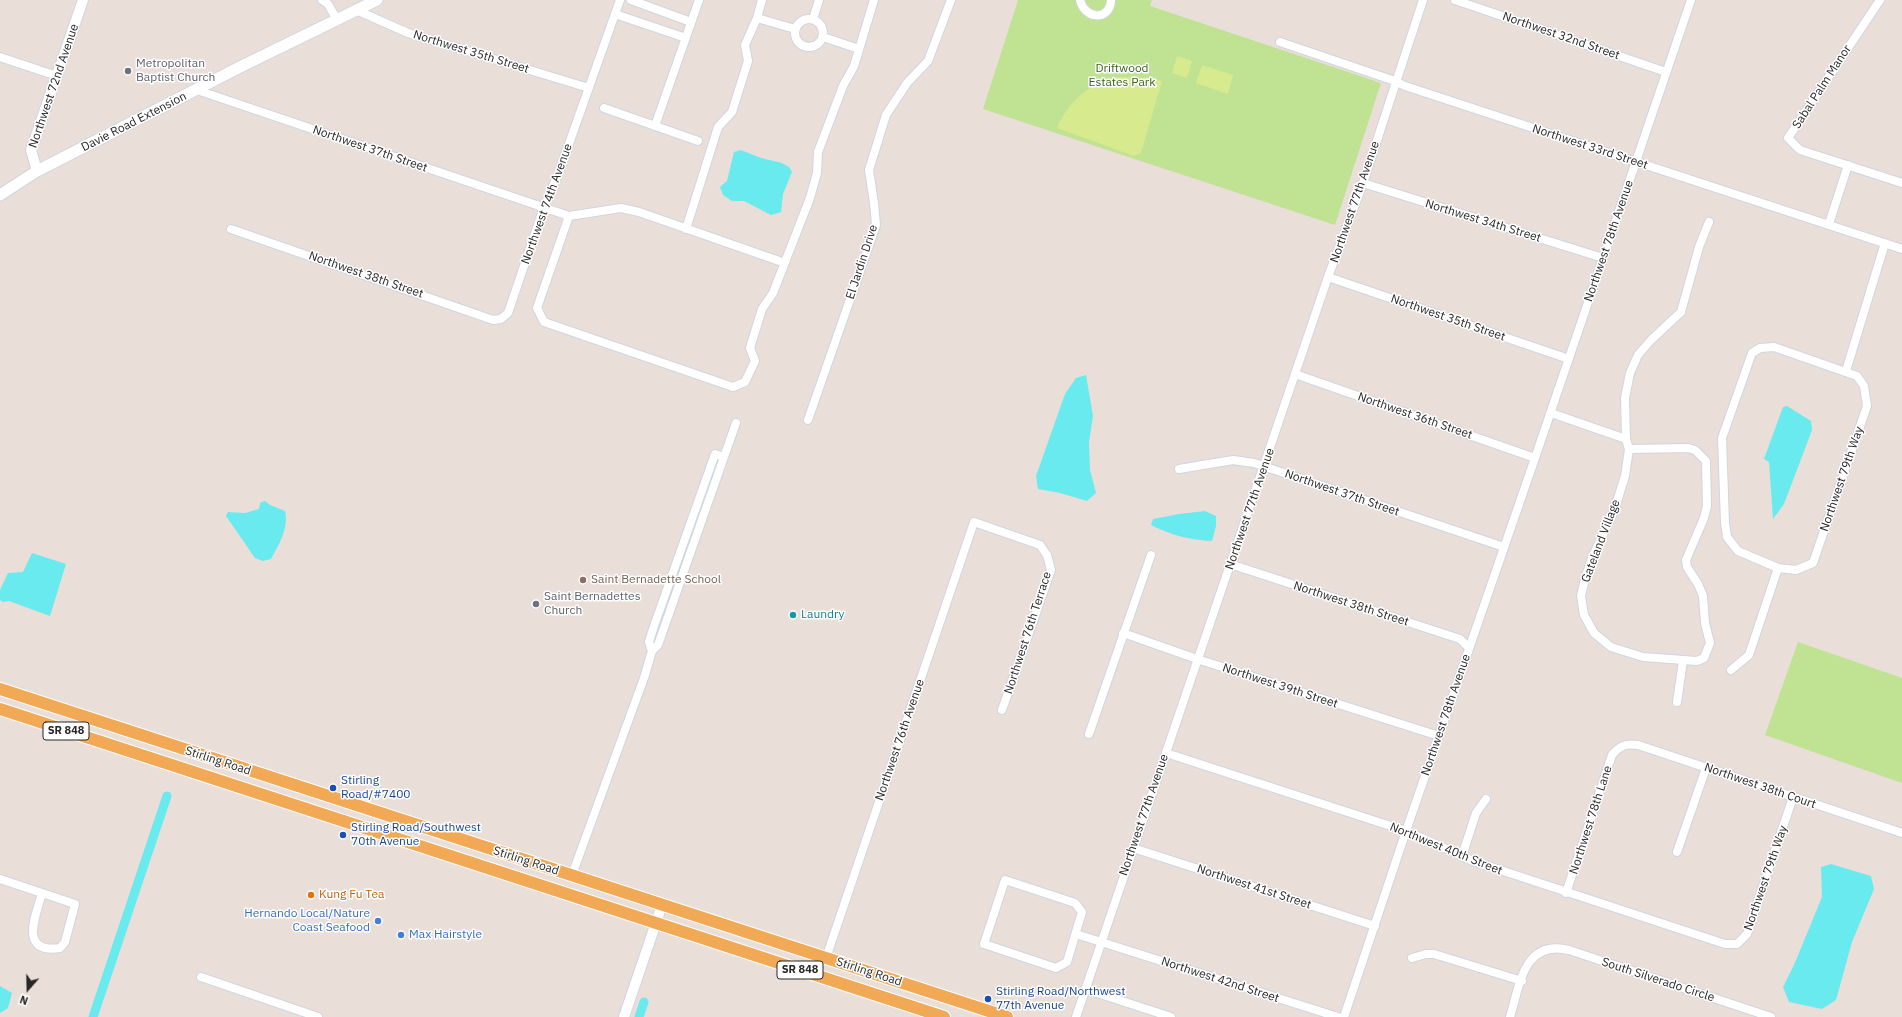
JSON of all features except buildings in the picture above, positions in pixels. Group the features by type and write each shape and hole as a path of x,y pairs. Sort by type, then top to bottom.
{"main road":[{"name":"Davie Road Extension","path":"0,195 37,171 242,66 377,0"},
{"name":"Stirling Road","path":"0,689 662,906 1007,1017"},
{"name":"Stirling Road","path":"0,709 944,1017"},
{"path":"466,861 473,843"}],"street":[{"name":"Northwest 72nd Avenue","path":"37,171 31,150 83,0"},
{"path":"322,0 328,4 337,20"},
{"name":"Northwest 74th Avenue","path":"501,319 508,313 544,207 559,172 620,0"},
{"path":"631,0 691,22"},
{"path":"655,126 699,0"},
{"path":"686,229 718,127 732,112 748,61 745,45 757,18 762,0"},
{"path":"813,19 819,0"},
{"path":"785,263 639,212 621,208 569,216 538,308 544,322 733,387 745,382 755,361 750,348 762,309 773,293 785,263 810,198 817,173 818,152 843,86 854,66 874,0"},
{"name":"El Jardin Drive","path":"808,420 876,225 869,170 886,115 907,83 928,61 951,0"},
{"path":"1080,0 1082,8 1088,14 1097,16 1105,13 1111,6 1111,0"},
{"name":"Northwest 77th Avenue","path":"1076,1017 1197,659 1265,467 1328,277 1363,183 1422,0"},
{"name":"Northwest 32nd Street","path":"1455,0 1666,72"},
{"name":"Northwest 78th Avenue","path":"1344,1017 1406,831 1536,458 1690,0"},
{"name":"Sabal Palm Manor","path":"1880,0 1788,138 1800,150 1902,183"},
{"name":"Northwest 35th Street","path":"356,10 408,33 589,88"},
{"path":"615,14 686,38"},
{"path":"757,18 795,29"},
{"path":"813,19 821,26 823,37 816,46 805,47 796,40 795,29 802,21 813,19"},
{"path":"823,37 859,49"},
{"name":"Northwest 33rd Street","path":"1280,42 1395,81 1412,89 1902,249"},
{"path":"0,57 57,76"},
{"name":"Northwest 37th Street","path":"197,90 569,216"},
{"path":"604,108 698,141"},
{"path":"1829,224 1848,166"},
{"name":"Northwest 34th Street","path":"1363,183 1603,258"},
{"name":"Gateland Village","path":"1629,449 1688,448 1695,450 1706,461 1707,506 1704,518 1686,560 1687,567 1698,584 1703,596 1705,624 1710,643 1704,658 1697,661 1683,661 1644,656 1611,647 1594,634 1584,615 1581,596 1592,558 1614,511 1625,476 1629,449 1626,438 1626,398 1630,373 1638,355 1651,340 1681,312 1708,222"},
{"name":"Northwest 38th Street","path":"231,229 493,320 501,319"},
{"path":"1731,670 1749,655 1778,568 1738,551 1727,537 1725,523 1722,438 1752,353 1760,348 1774,347 1846,371 1885,243"},
{"name":"Northwest 35th Street","path":"1328,277 1569,359"},
{"name":"Northwest 79th Way","path":"1778,568 1796,570 1813,563 1867,406 1864,386 1857,376 1846,371"},
{"name":"Northwest 36th Street","path":"1295,374 1536,458"},
{"path":"1551,413 1626,438"},
{"path":"572,876 644,678 652,651 650,642 652,635 701,491 715,454 724,457 736,423"},
{"name":"Northwest 37th Street","path":"1179,469 1233,460 1254,462 1504,547"},
{"name":"Northwest 76th Avenue","path":"826,958 974,522 1040,545 1047,555"},
{"name":"Northwest 76th Terrace","path":"1002,710 1051,570 1047,555"},
{"path":"1089,734 1151,555"},
{"name":"Northwest 38th Street","path":"1230,564 1460,639 1469,648"},
{"name":"Northwest 39th Street","path":"1123,633 1197,659 1439,736"},
{"path":"1677,702 1683,661"},
{"name":"Northwest 38th Court","path":"1618,748 1627,743 1638,745 1902,833"},
{"name":"Northwest 78th Lane","path":"1566,893 1612,756 1618,748"},
{"name":"Northwest 40th Street","path":"1166,753 1406,831 1462,856 1566,893 1725,944"},
{"path":"1677,852 1706,768"},
{"name":"Northwest 79th Way","path":"1725,944 1737,944 1747,934 1793,797"},
{"path":"1462,856 1476,813 1486,799"},
{"name":"Northwest 41st Street","path":"1133,848 1374,926"},
{"path":"0,879 42,892 75,904 65,942 60,948 47,948 33,939 32,932 42,892"},
{"path":"1005,880 1075,903 1082,912 1076,934 1067,962 1056,968 984,944 1005,880"},
{"path":"624,1017 662,906"},
{"name":"Northwest 42nd Street","path":"1076,934 1338,1017"},
{"name":"South Silverado Circle","path":"1522,981 1531,959 1543,949 1554,947 1568,950 1771,1017"},
{"path":"1412,958 1426,954 1437,954 1522,981 1510,1017"},
{"path":"201,977 318,1017"},
{"path":"1085,989 1171,1017"}],"green space":[{"name":"Driftwood Estates Park","path":"1018,0 1152,0 1150,6 1381,83 1335,225 983,109"},
{"path":"1177,56 1192,61 1187,78 1172,73"},
{"path":"1202,65 1233,75 1228,94 1196,83"},
{"path":"1121,77 1148,78 1162,81 1141,153 1134,156 1057,128 1068,109 1082,94 1100,83"},
{"path":"1798,642 1902,678 1902,783 1765,735"}],"water":[{"path":"741,150 761,158 782,163 789,167 792,172 783,194 781,212 771,215 744,201 732,201 723,195 720,187 727,181 734,152"},
{"path":"1086,375 1093,416 1089,442 1090,470 1096,493 1087,501 1060,493 1038,489 1036,476 1065,394 1076,378"},
{"path":"1787,406 1811,421 1812,430 1784,504 1773,519 1769,462 1764,459 1783,407"},
{"path":"265,501 270,505 285,511 286,523 277,548 271,559 263,561 255,558 226,516 228,512 245,513 259,509 260,503"},
{"path":"1205,511 1216,516 1216,526 1212,541 1181,536 1166,532 1151,525 1153,519"},
{"path":"32,553 66,564 50,616 9,601 3,602 0,600 0,590 8,573 23,572"},
{"path":"1831,864 1871,876 1874,889 1852,942 1836,1000 1822,1009 1789,1002 1783,987 1794,965 1822,897 1821,867"},
{"path":"0,986 12,993 8,1008 0,1013"}],"waterway":[{"path":"93,1017 167,796"},
{"path":"639,1017 644,1002"}],"place":[{"name":"Metropolitan Baptist Church","path":"128,71"},
{"name":"Saint Bernadette School","path":"583,580"},
{"name":"Saint Bernadettes Church","path":"536,604"},
{"name":"Laundry","path":"793,615"},
{"name":"Stirling Road/#7400","path":"333,788"},
{"name":"Stirling Road/Southwest 70th Avenue","path":"343,835"},
{"name":"Kung Fu Tea","path":"311,895"},
{"name":"Hernando Local/Nature Coast Seafood","path":"378,921"},
{"name":"Max Hairstyle","path":"401,935"},
{"name":"Stirling Road/Northwest 77th Avenue","path":"988,999"}]}
